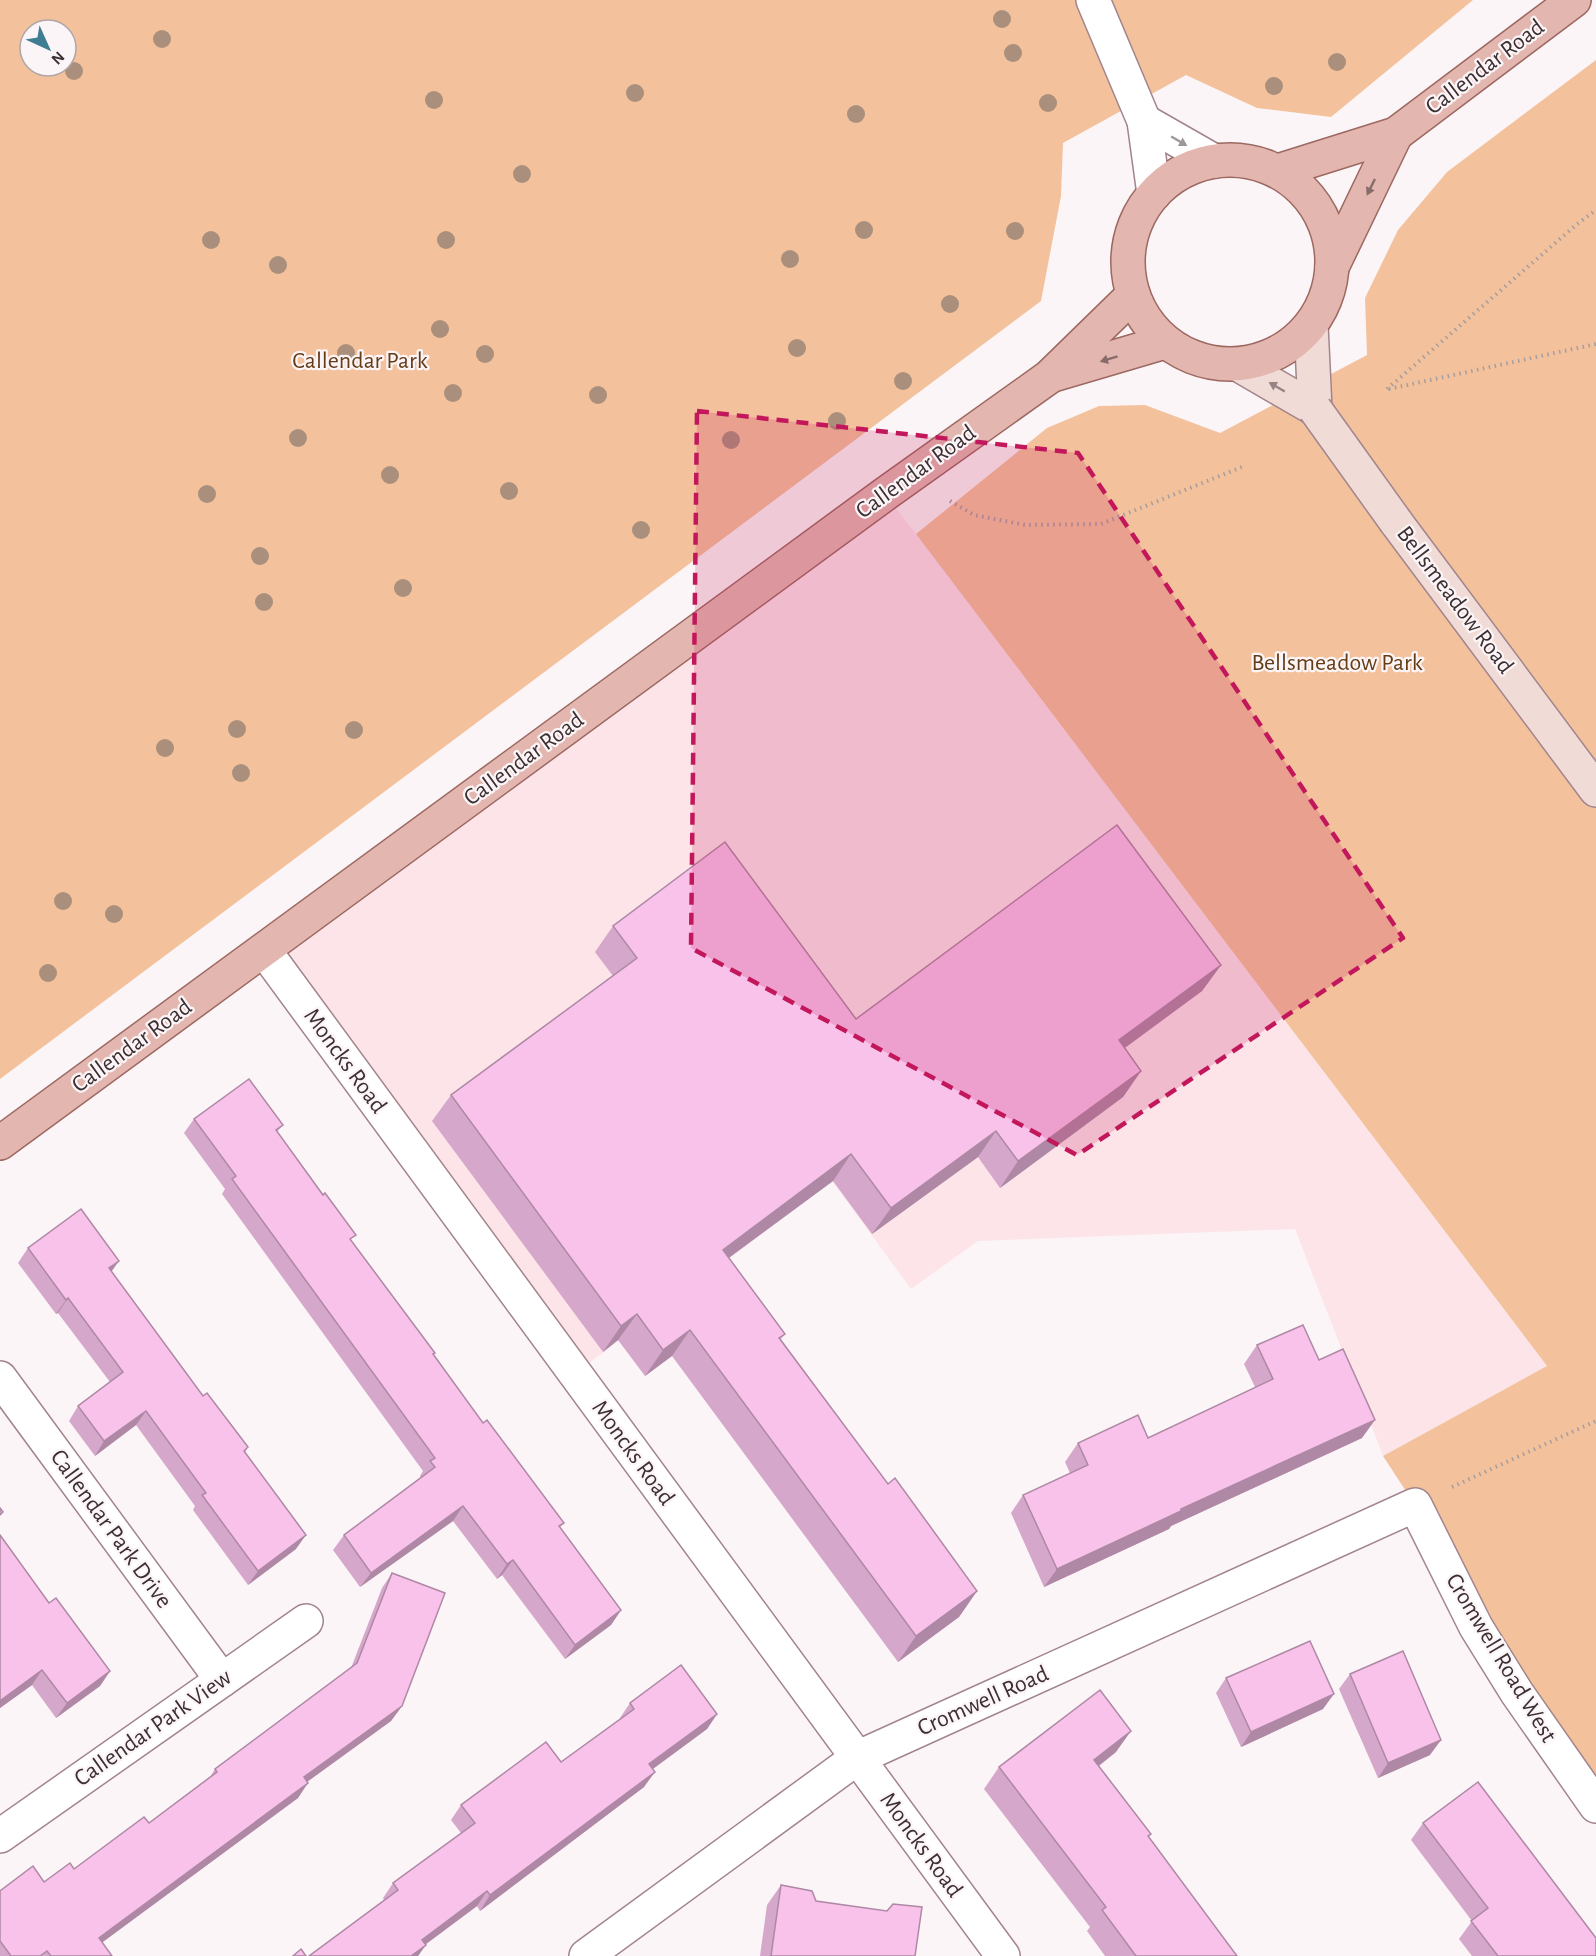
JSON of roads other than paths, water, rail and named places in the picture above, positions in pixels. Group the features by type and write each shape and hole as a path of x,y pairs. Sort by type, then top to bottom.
{"main road":[{"name":"Callendar Road","path":"1278,171 1396,134 1574,0"},
{"name":"Callendar Road","path":"1332,267 1396,134"},
{"path":"1214,161 1246,161 1278,171 1301,188 1319,211 1330,238 1332,267 1326,298 1311,325 1291,345 1267,358 1239,365 1213,364 1187,356 1165,342 1146,321 1133,295 1128,269 1130,242 1138,216 1154,194 1181,172 1214,161"},
{"name":"Callendar Road","path":"0,1143 909,477 1049,377 1133,295"},
{"path":"1311,325 1315,409"},
{"name":"Callendar Road","path":"1049,377 1165,342"},
{"name":"Bellsmeadow Road","path":"1239,365 1315,409 1396,522 1596,790"}],"street":[{"path":"1093,0 1144,121 1154,194"},
{"path":"1144,121 1214,161"},
{"name":"Moncks Road","path":"264,950 1003,1956"},
{"name":"Callendar Park Drive","path":"0,1378 222,1680"},
{"name":"Cromwell Road","path":"586,1956 857,1758 1414,1505"},
{"name":"Cromwell Road West","path":"1414,1505 1476,1627 1517,1693 1596,1806"},
{"name":"Callendar Park View","path":"0,1836 306,1621"}],"park label":[{"name":"Callendar Park","path":"360,361"},
{"name":"Bellsmeadow Park","path":"1337,663"}]}
